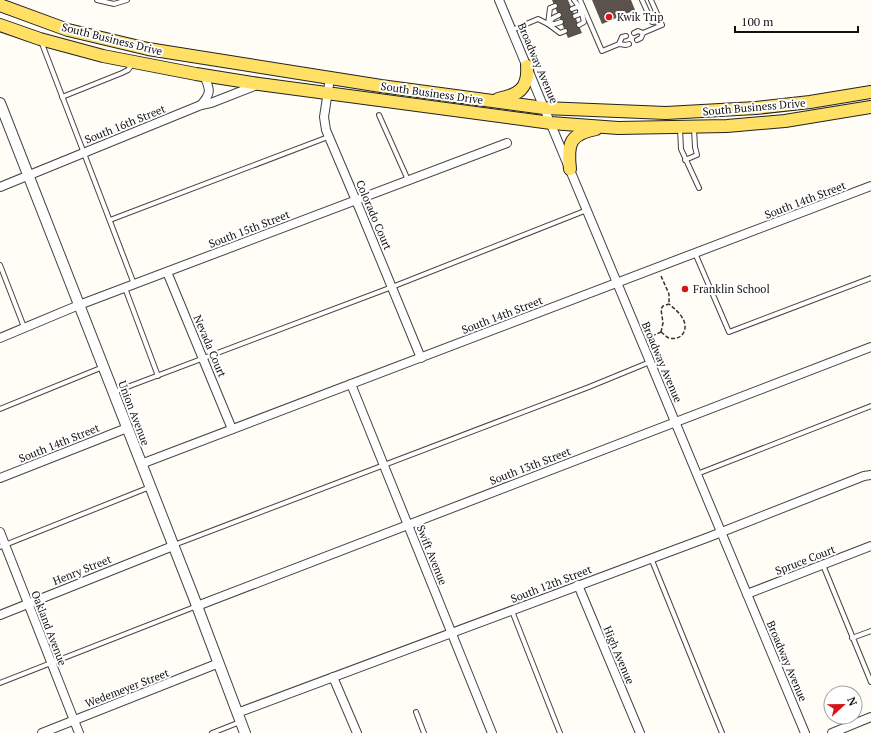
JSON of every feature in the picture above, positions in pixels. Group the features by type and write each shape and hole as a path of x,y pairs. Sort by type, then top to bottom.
{"main road":[{"name":"South Business Drive","path":"0,5 68,30 148,50 330,78 544,108 666,113 756,108 810,102 871,92"},
{"name":"South Business Drive","path":"0,25 40,39 104,56 204,75 259,84 551,123 608,127 726,126 785,121 871,107"},
{"path":"491,101 516,94 521,90 526,80 527,66"},
{"path":"570,169 569,147 575,136 608,127"}],"street":[{"name":"Broadway Avenue","path":"499,0 805,733"},
{"path":"201,105 209,96 210,89 204,75"},
{"name":"Colorado Court","path":"330,78 324,121 328,137 356,200 421,358"},
{"name":"South 16th Street","path":"0,187 201,105 214,102 259,84"},
{"name":"Union Avenue","path":"0,103 3,119 29,175 245,733"},
{"name":"South 15th Street","path":"0,338 134,284 507,143"},
{"name":"South 14th Street","path":"141,464 871,186"},
{"name":"Nevada Court","path":"167,272 232,429"},
{"name":"South 13th Street","path":"197,606 871,347"},
{"name":"Swift Avenue","path":"351,384 492,733"},
{"name":"South 14th Street","path":"0,478 127,428"},
{"name":"South 12th Street","path":"239,718 333,677 452,634 869,475"},
{"name":"Oakland Avenue","path":"0,532 2,546 28,603 79,733"},
{"name":"Henry Street","path":"0,614 173,546"},
{"name":"Spruce Court","path":"746,594 871,546"},
{"name":"High Avenue","path":"578,585 640,733"},
{"name":"Wedemeyer Street","path":"42,733 219,663"},
{"path":"333,677 356,733"},
{"path":"832,733 871,717"}],"lane":[{"path":"97,0 114,4 127,0"},
{"path":"574,0 582,8 602,51 619,44 629,44"},
{"path":"578,25 584,22 580,0"},
{"path":"642,0 652,22 660,21"},
{"path":"634,32 638,31 643,33 662,25 651,0"},
{"path":"548,24 550,8 555,6"},
{"path":"572,9 577,7 582,8"},
{"path":"575,16 580,14 582,8"},
{"path":"548,24 553,18 559,15"},
{"path":"512,30 538,19 560,33 565,30"},
{"path":"548,24 562,22"},
{"path":"637,40 641,38 643,33"},
{"path":"619,44 622,38 626,36"},
{"path":"40,39 134,284"},
{"path":"62,97 121,74 128,70 134,62"},
{"path":"380,115 408,180"},
{"path":"680,127 680,146 685,160 699,188"},
{"path":"685,160 697,155 694,127"},
{"path":"110,220 328,137"},
{"path":"113,392 392,287 587,210"},
{"path":"695,253 729,332 871,278"},
{"path":"0,265 24,328"},
{"path":"124,288 158,376"},
{"path":"173,546 383,464 582,390 650,362"},
{"path":"0,409 103,367"},
{"path":"697,474 871,406"},
{"path":"2,546 150,487"},
{"path":"651,558 722,733"},
{"path":"823,565 871,682"},
{"path":"0,682 197,606"},
{"path":"512,611 560,733"},
{"path":"852,638 871,631"},
{"path":"416,712 424,733"},
{"path":"212,733 239,718"}],"path":[{"path":"661,276 669,294 669,304 683,319 686,327 682,336 675,338 668,337 661,332"},
{"path":"661,332 663,322 661,309 669,304"},
{"path":"652,336 661,332"}],"building":[{"path":"552,0 568,0 582,33 568,38"},
{"name":"Kwik Trip","path":"592,0 631,0 635,10 602,24"}],"place":[{"name":"Kwik Trip","path":"609,17"},
{"name":"Franklin School","path":"685,289"}]}
